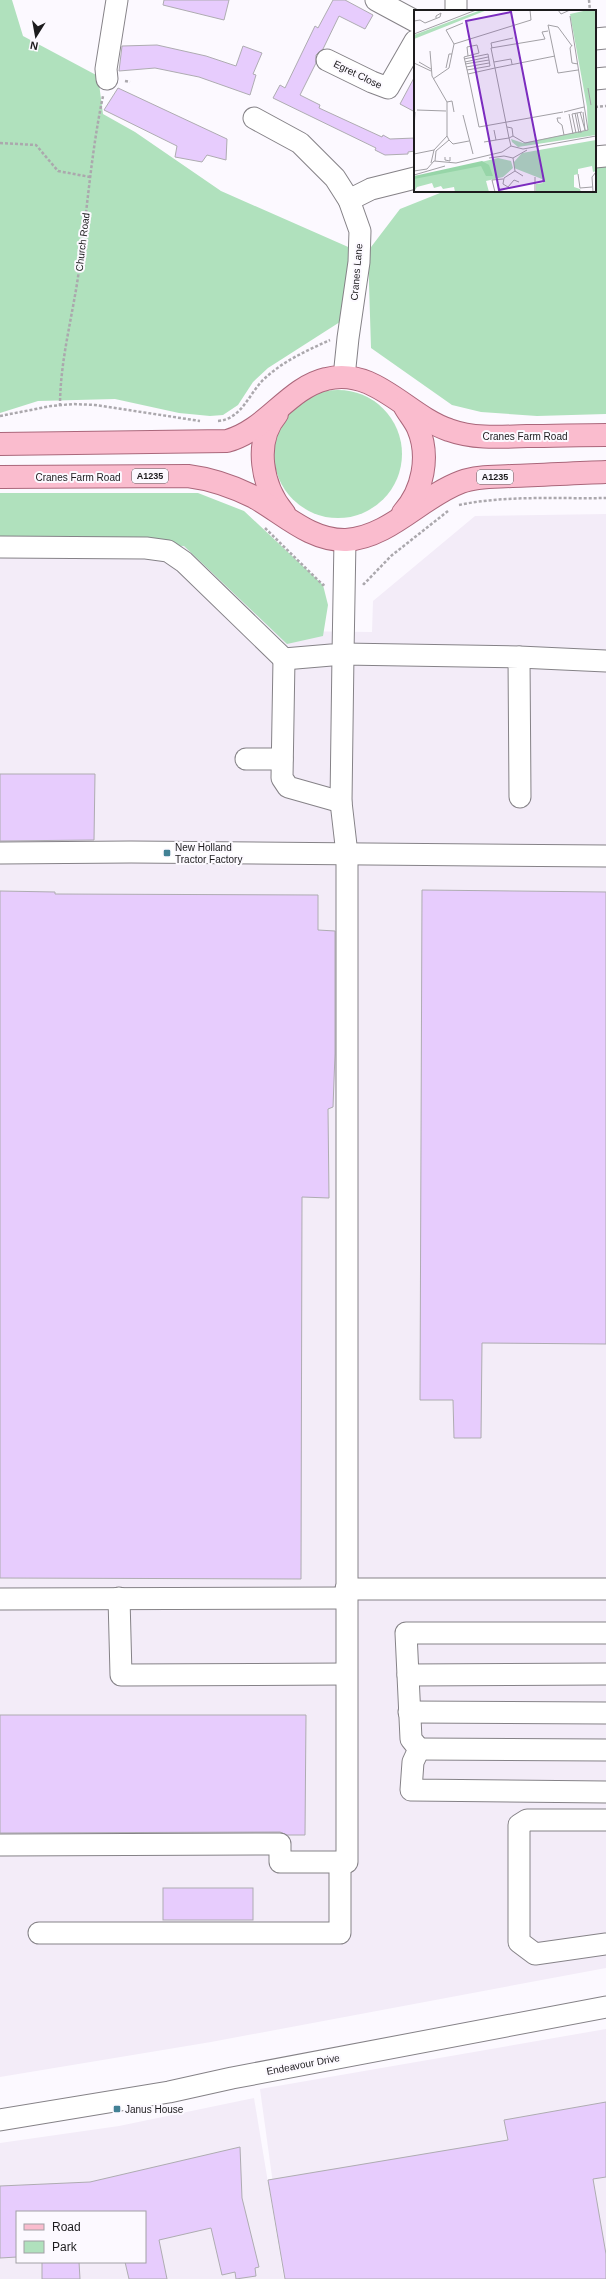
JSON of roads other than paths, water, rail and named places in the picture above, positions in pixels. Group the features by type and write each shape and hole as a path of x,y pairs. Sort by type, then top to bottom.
{"main road":[{"name":"Cranes Farm Road","path":"0,444 227,441 258,427 287,401 306,388 326,379 344,377 370,383 388,392 403,405 447,430 473,436 606,435"},
{"name":"Cranes Farm Road","path":"287,401 274,417 265,441 262,463 267,485 277,505 290,520"},
{"name":"Cranes Farm Road","path":"395,521 408,507 420,483 424,456 418,428 403,405"},
{"name":"Cranes Farm Road","path":"0,478 188,476 203,478 239,490 307,531 325,538 345,540 363,537 380,531 449,487 463,482 489,478 606,472"}],"street":[{"path":"107,74 117,0"},
{"path":"376,0 414,20"},
{"path":"596,39 606,38"},
{"name":"Egret Close","path":"327,60 385,88 391,85 414,43"},
{"path":"596,79 606,78"},
{"name":"Cranes Lane","path":"254,118 300,143 335,178 350,200 360,231 360,262 348,338 344,377"},
{"path":"596,157 606,156"},
{"path":"350,200 371,189 414,178"},
{"path":"0,1845 280,1844 280,1862 347,1862 347,854 341,802 345,540"},
{"path":"0,547 146,548 168,551 184,562 284,659 282,778 288,787 341,802"},
{"path":"284,659 343,654 518,657 606,661"},
{"path":"518,657 520,797"},
{"path":"246,759 282,759"},
{"path":"0,853 131,852 606,856"},
{"path":"0,1599 606,1588"},
{"path":"119,1598 120,1675 346,1674"},
{"path":"419,1749 411,1739 408,1712 406,1633 606,1633"},
{"path":"408,1674 606,1674"},
{"path":"408,1712 606,1713"},
{"path":"419,1749 606,1750"},
{"path":"419,1749 413,1762 411,1790 606,1792"},
{"path":"556,1792 556,1820"},
{"path":"606,1820 527,1820 518,1825 519,1942 535,1954 606,1944"},
{"path":"39,1933 340,1933 340,1862"},
{"name":"Endeavour Drive","path":"0,2120 169,2092 232,2078 606,2007"}],"place":[{"name":"New Holland Tractor Factory","path":"167,853"},
{"name":"Janus House","path":"117,2109"}]}
